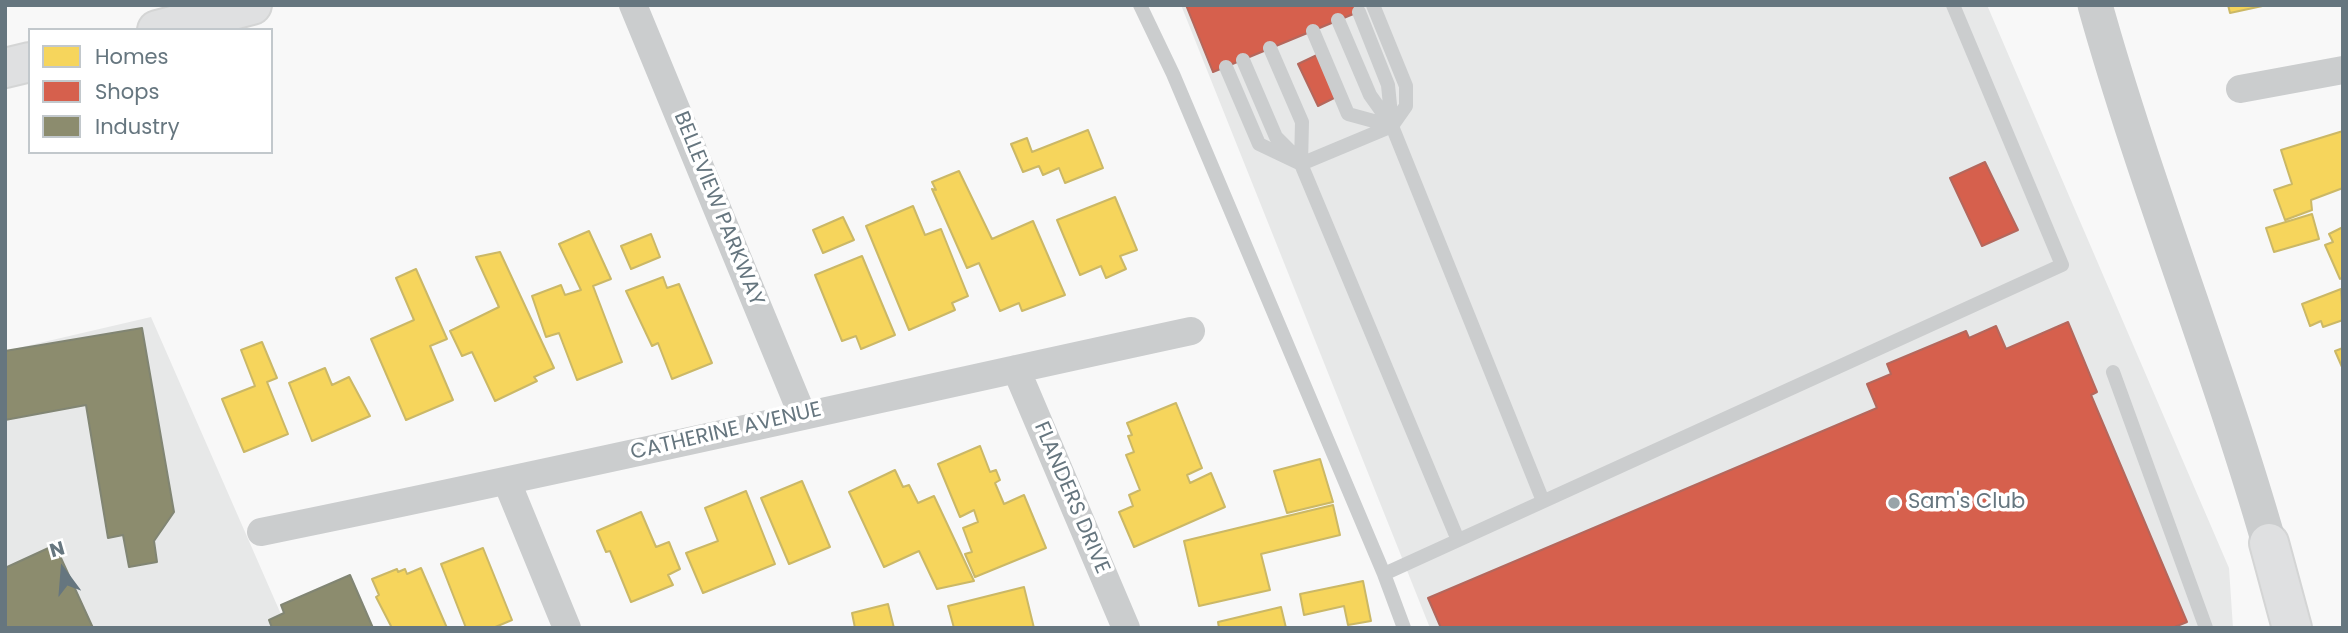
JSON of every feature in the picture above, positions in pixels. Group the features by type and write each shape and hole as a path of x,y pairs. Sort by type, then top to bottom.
{"highway":[{"path":"162,28 212,10 252,5"},
{"path":"5,68 28,62"},
{"path":"2269,543 2270,628"},
{"path":"2269,543 2292,628"}],"street":[{"name":"BELLEVIEW PARKWAY","path":"633,5 802,414"},
{"path":"2095,5 2127,120 2248,472 2269,543"},
{"path":"2240,89 2343,70"},
{"name":"CATHERINE AVENUE","path":"261,533 507,482 802,414 1191,331"},
{"name":"FLANDERS DRIVE","path":"1016,369 1126,628"},
{"path":"507,482 567,628"}],"lane":[{"path":"1140,5 1173,74 1384,574 1404,628"},
{"path":"1226,67 1259,144 1301,163 1392,126 1406,106 1406,86 1373,5"},
{"path":"1384,574 2062,265 1953,5"},
{"path":"1359,12 1388,85 1392,126"},
{"path":"1338,20 1370,95 1392,126 1543,501"},
{"path":"1313,31 1348,114 1392,126"},
{"path":"1270,48 1303,122 1301,163"},
{"path":"1243,60 1276,136 1301,163 1458,540"},
{"path":"2113,372 2206,628"}],"shaded area":[{"path":"1181,5 1987,5 2229,568 2233,628 1430,628"},
{"path":"151,317 287,628 5,628 5,351"}],"building: Homes":[{"path":"2228,5 2267,5 2230,13"},
{"path":"1088,130 1103,168 1065,183 1059,168 1043,175 1039,166 1023,172 1011,144 1027,138 1032,152"},
{"path":"2343,131 2343,188 2311,200 2312,210 2285,220 2274,190 2292,184 2281,150"},
{"path":"959,171 992,239 1033,221 1065,295 1022,311 1019,303 1000,311 979,263 967,268 932,189 936,190 932,182"},
{"path":"1115,197 1137,250 1120,256 1126,269 1106,278 1101,266 1080,275 1057,220"},
{"path":"913,206 925,235 941,229 968,296 952,303 955,310 909,330 866,226"},
{"path":"2312,214 2319,239 2274,252 2266,228"},
{"path":"843,217 854,240 823,253 813,230"},
{"path":"2343,227 2343,277 2340,279 2325,245 2333,242 2329,234"},
{"path":"589,231 611,279 593,286 622,362 577,380 559,333 546,337 532,296 561,285 565,295 581,290 559,244"},
{"path":"651,234 660,257 631,269 621,246"},
{"path":"500,252 554,368 534,377 537,381 495,401 472,352 462,356 450,331 499,307 476,257"},
{"path":"862,256 895,335 861,349 856,336 842,341 815,275"},
{"path":"416,269 447,339 430,346 453,400 406,420 371,339 414,320 396,278"},
{"path":"663,277 667,288 679,284 712,363 672,379 658,343 652,346 626,291"},
{"path":"2341,289 2343,320 2323,327 2321,321 2310,326 2302,304"},
{"path":"262,342 277,378 267,382 288,434 244,452 222,399 255,386 241,350"},
{"path":"2343,348 2343,366 2342,367 2335,351"},
{"path":"325,368 332,385 349,377 370,416 312,441 289,383"},
{"path":"1176,403 1202,468 1187,475 1190,483 1211,473 1225,507 1134,547 1119,512 1133,506 1129,495 1140,490 1126,455 1134,452 1127,423"},
{"path":"980,446 990,472 996,470 1000,480 995,483 1004,504 1024,495 1046,548 975,577 965,554 972,552 963,528 978,522 974,510 960,517 938,464"},
{"path":"1320,459 1333,502 1287,513 1274,471"},
{"path":"895,470 903,487 909,485 918,503 934,496 974,581 937,589 919,551 884,567 849,492"},
{"path":"802,481 830,547 789,564 761,498"},
{"path":"746,491 775,564 703,593 686,553 718,541 705,508"},
{"path":"1333,505 1340,535 1261,554 1270,590 1199,606 1184,541"},
{"path":"641,512 656,547 669,542 680,569 668,575 673,585 631,602 610,551 606,552 597,531"},
{"path":"483,548 512,620 493,628 466,628 441,564"},
{"path":"421,568 447,628 392,628 376,597 379,595 372,579 397,569 398,572 405,569 407,574"},
{"path":"1363,581 1371,621 1348,625 1344,606 1304,615 1300,594"},
{"path":"1024,587 1034,628 954,628 948,606"},
{"path":"888,604 894,628 855,628 852,613"},
{"path":"1281,607 1286,628 1219,628 1218,622"}],"building: Shops":[{"path":"1186,5 1361,5 1363,10 1213,72"},
{"path":"1317,55 1336,97 1318,106 1298,64"},
{"path":"1985,162 2018,230 1982,246 1950,178"},
{"name":"Sam's Club","path":"2068,322 2097,392 2091,395 2187,622 2172,628 1441,628 1428,598 1877,408 1867,384 1891,374 1887,364 1966,331 1969,338 1996,326 2006,349"}],"building: Industry":[{"path":"142,328 174,512 154,541 157,562 129,567 123,535 108,538 86,405 5,420 5,351"},
{"path":"55,545 93,628 5,628 5,568"},
{"path":"350,575 373,628 272,628 269,620 284,613 281,605"}],"place":[{"name":"Sam's Club","path":"1894,503"}]}
